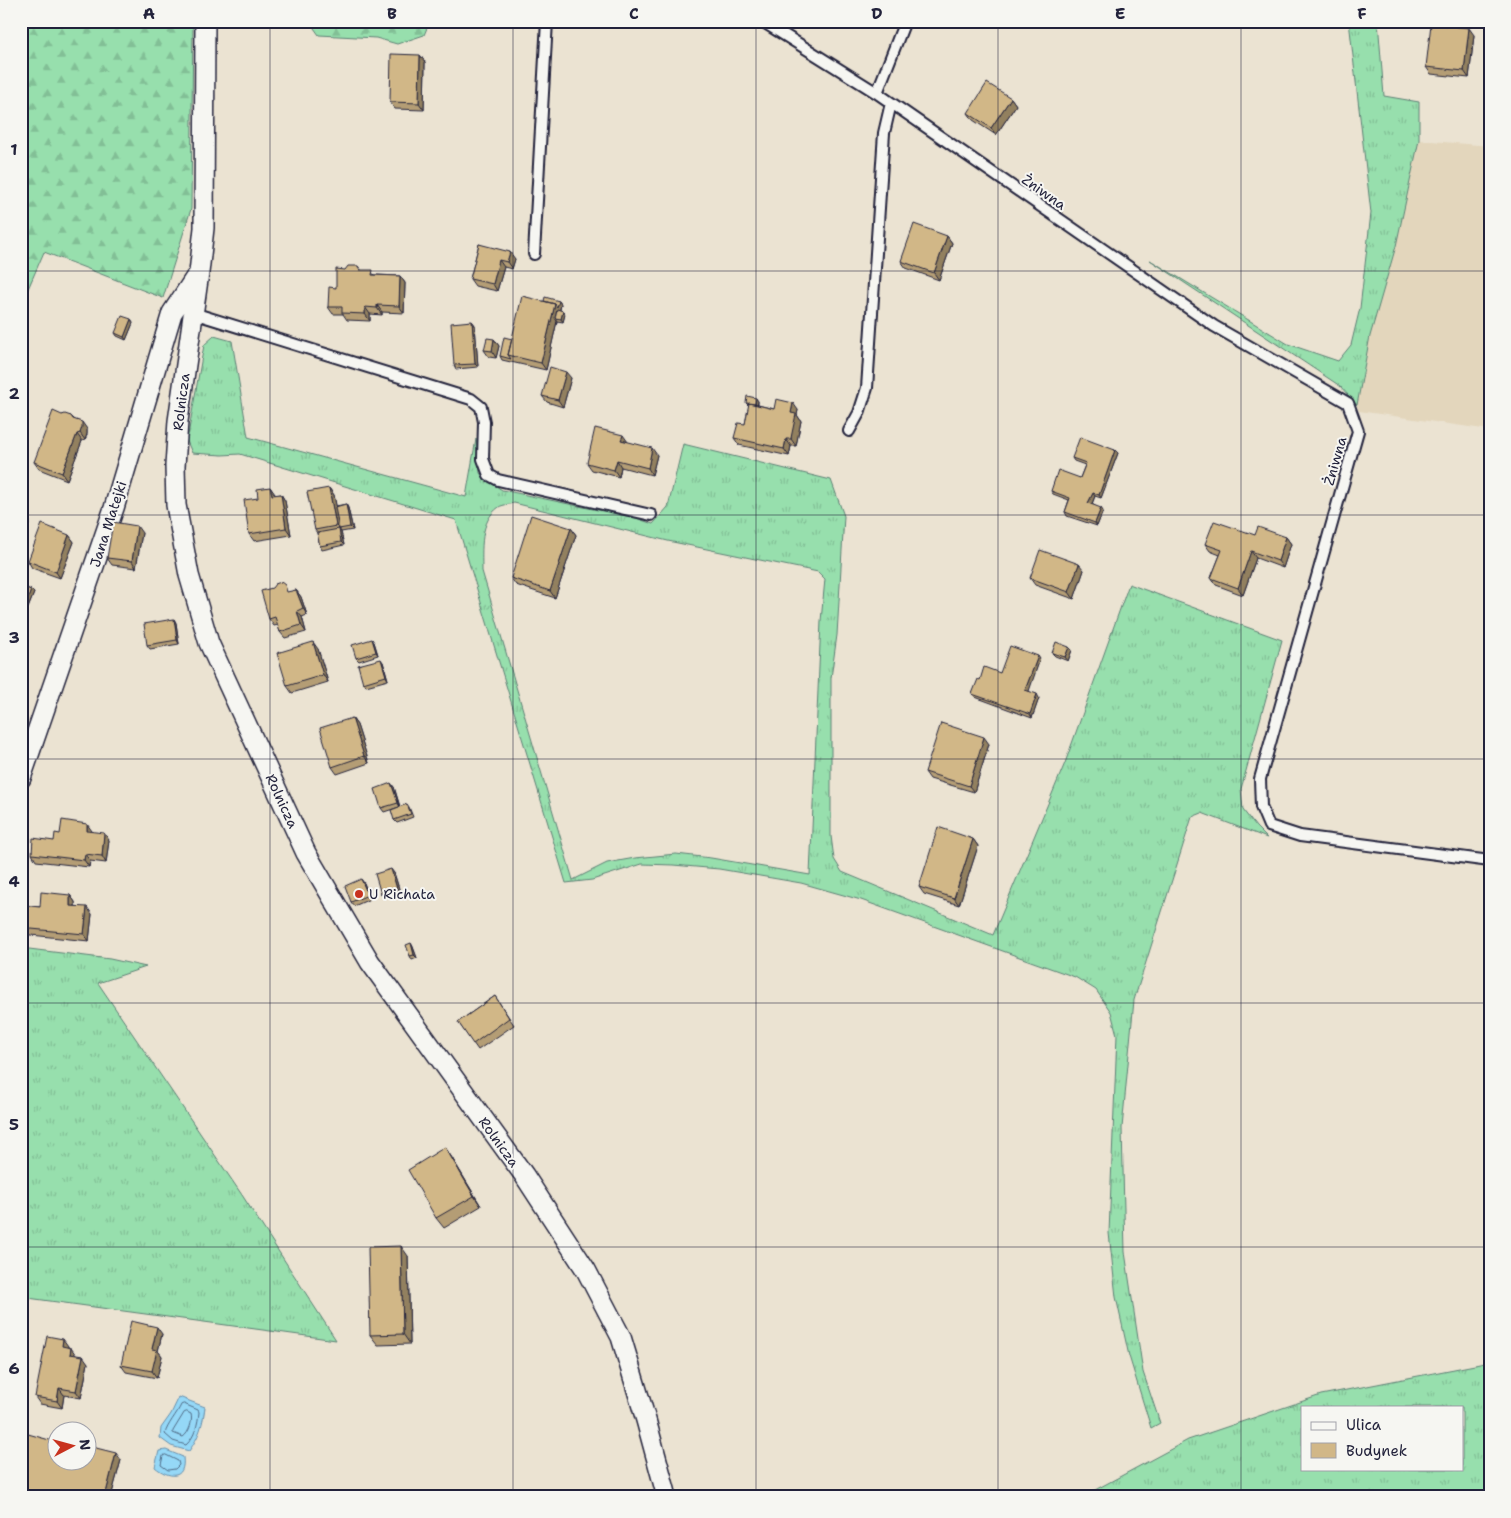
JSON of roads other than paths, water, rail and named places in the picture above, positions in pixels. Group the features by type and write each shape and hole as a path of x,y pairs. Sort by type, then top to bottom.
{"street":[{"name":"Rolnicza","path":"204,21 204,228 178,421 175,466 176,506 189,575 209,643 306,853 370,962 524,1174 586,1270 621,1337 667,1497"},
{"name":"Jana Matejki","path":"21,778 114,508 172,313 199,273"}],"lane":[{"path":"534,254 547,21"},
{"name":"Żniwna","path":"762,21 877,93 1214,326 1348,402 1358,431 1260,779 1261,807 1269,826 1300,836 1490,861"},
{"path":"877,93 905,21"},
{"path":"849,431 859,413 867,388 884,134 891,103"},
{"path":"193,313 471,399 481,407 484,422 483,459 489,475 498,480 651,515"}],"water":[{"path":"179,1397 205,1407 200,1430 189,1451 171,1446 160,1438 161,1428 171,1414"},
{"path":"166,1450 183,1457 182,1470 179,1474 170,1475 155,1467 159,1451"}],"place":[{"name":"U Richata","path":"359,894"}]}
